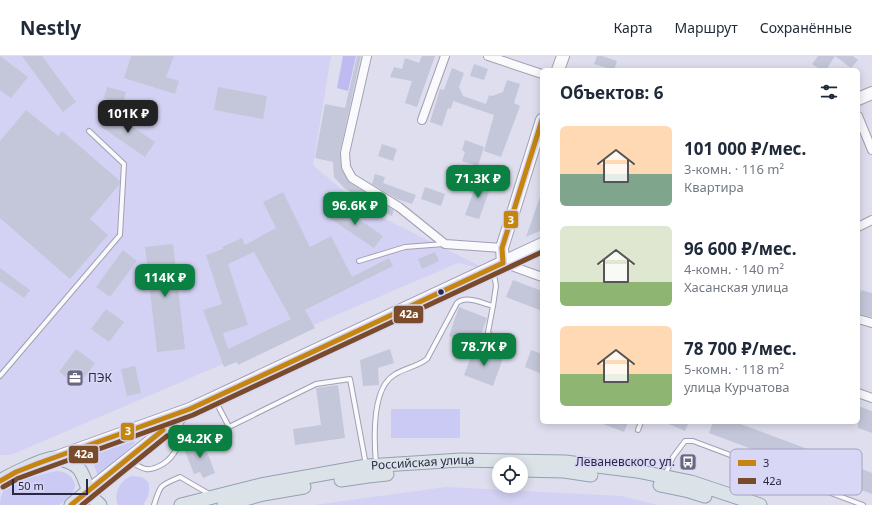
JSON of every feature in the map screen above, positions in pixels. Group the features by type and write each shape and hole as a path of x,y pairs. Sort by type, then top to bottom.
{"main road":[{"path":"4,477 54,458 69,462 79,469 88,491 100,505"},
{"name":"Российская улица","path":"219,501 261,485 371,466 461,460 565,462 637,471 691,482 760,505"},
{"name":"Российская улица","path":"181,505 219,501 368,476 461,469 492,470"},
{"path":"528,470 564,471 636,480 689,491 731,505"},
{"path":"72,505 88,491"}],"street":[{"path":"367,56 344,153 346,167 352,178 399,207 445,244 502,248"},
{"path":"422,120 445,56"},
{"path":"488,56 540,73"},
{"path":"559,68 563,56"},
{"path":"860,98 872,93"},
{"path":"860,121 872,150"},
{"path":"498,265 540,126"},
{"path":"860,226 872,220"},
{"path":"54,458 190,409 540,245"},
{"path":"498,265 540,276"},
{"path":"860,320 872,323"},
{"path":"860,394 872,398"},
{"path":"88,491 190,409"}],"lane":[{"path":"0,376 120,235 124,164 89,131"},
{"path":"359,261 405,247 445,244"},
{"path":"498,265 488,332 506,344 506,356"},
{"path":"371,466 378,401 386,381 394,374 421,364 427,359 460,300 465,299 493,306"},
{"path":"214,398 229,427 316,384 350,379 371,466"},
{"path":"126,460 146,469 157,467 170,460 176,451 181,431 179,418"},
{"path":"638,430 640,424"},
{"path":"664,477 673,456 685,441 693,440 730,454"},
{"path":"154,505 160,488 180,477 219,501"},
{"path":"837,495 863,505"}],"shaded area":[{"path":"0,56 331,56 313,165 365,209 488,270 458,263 11,455 0,455"},
{"path":"343,56 356,56 348,91 337,88"},
{"path":"391,409 460,409 460,438 391,438"},
{"path":"134,441 135,443 98,476 94,465 87,457"},
{"path":"57,471 64,472 69,475 73,479 75,485 73,494 59,505 0,505 3,492 10,485"},
{"path":"132,476 142,477 148,482 149,491 146,500 143,505 118,505 116,496 117,492 124,480"},
{"path":"446,487 492,489 492,493 528,493 528,491 621,496 658,505 314,505"}],"building":[{"path":"0,56 28,77 11,98 0,90"},
{"path":"22,56 42,56 76,102 63,112"},
{"path":"131,56 174,56 166,77 179,81 175,94 124,78"},
{"path":"357,56 361,56 340,152 341,168 349,182 394,210 392,216 344,188 334,177 333,162 315,158 325,104 345,108"},
{"path":"422,56 435,56 417,107 405,103 412,81 390,77 394,67 402,69 405,58 419,63"},
{"path":"597,56 602,56 617,61 615,68 607,68 594,64"},
{"path":"818,56 835,56 827,68 818,68 812,64"},
{"path":"835,56 853,56 858,60 851,68"},
{"path":"474,64 488,69 484,80 470,76"},
{"path":"452,68 464,73 459,87 463,96 486,104 489,95 492,96 503,92 507,80 520,84 514,103 520,106 501,157 484,151 494,115 453,101 451,109 448,108 442,126 430,122 440,89 444,90"},
{"path":"107,87 126,92 123,104 104,98"},
{"path":"218,87 267,96 263,119 214,110"},
{"path":"26,110 58,136 62,131 120,181 119,185 90,219 108,235 70,279 0,218 0,141"},
{"path":"110,111 155,142 145,157 100,126"},
{"path":"465,140 484,147 478,166 462,161 465,152 462,150"},
{"path":"382,144 397,149 393,161 378,156"},
{"path":"375,174 385,177 383,183 416,195 412,204 397,199 372,184"},
{"path":"473,180 491,186 479,219 465,215 473,193 470,192"},
{"path":"425,187 445,194 441,206 421,199"},
{"path":"283,192 310,247 331,236 352,277 389,258 393,266 305,310 315,328 238,365 237,362 224,367 203,310 222,304 206,255 223,249 222,247 242,238 245,245 276,228 263,202","holes":["254,252 291,319 228,349 223,333 248,325 228,264"]},
{"path":"540,197 540,231 526,237"},
{"path":"337,204 383,236 374,248 328,217"},
{"path":"173,244 185,349 157,352 145,247"},
{"path":"123,250 137,261 110,297 96,287"},
{"path":"435,252 439,261 422,269 418,259"},
{"path":"0,268 30,290 24,298 0,281"},
{"path":"513,280 540,290 540,310 506,297"},
{"path":"861,290 872,293 872,317 860,314"},
{"path":"459,307 487,318 477,346 449,336"},
{"path":"106,309 124,322 109,342 91,329"},
{"path":"475,347 503,358 493,386 464,375"},
{"path":"76,349 95,363 78,386 59,372"},
{"path":"390,349 394,363 378,368 379,385 363,386 360,360"},
{"path":"531,350 540,353 540,373 525,367"},
{"path":"135,366 141,393 127,396 121,369"},
{"path":"338,385 345,438 295,445 293,429 321,425 316,388"},
{"path":"860,407 872,411 872,433 858,428 858,424 860,424"},
{"path":"603,424 627,424 624,432"},
{"path":"669,424 688,424 685,431"},
{"path":"712,424 740,424 808,449 752,449 709,433"},
{"path":"202,438 215,473 203,478 200,472 194,474 185,451 192,448 189,442"},
{"path":"862,469 872,473 872,494 862,490"}],"transit line":[{"name":"3","path":"503,263 502,248 540,126"},
{"name":"42a","path":"3,487 19,478 193,415 540,253"},
{"name":"3","path":"0,481 16,472 39,463 190,409 503,263"},
{"name":"3","path":"71,505 163,430"},
{"name":"42a","path":"82,505 167,436"}],"place":[{"name":"ПЭК","path":"75,378"},
{"name":"Леваневского ул.","path":"688,462"}]}
